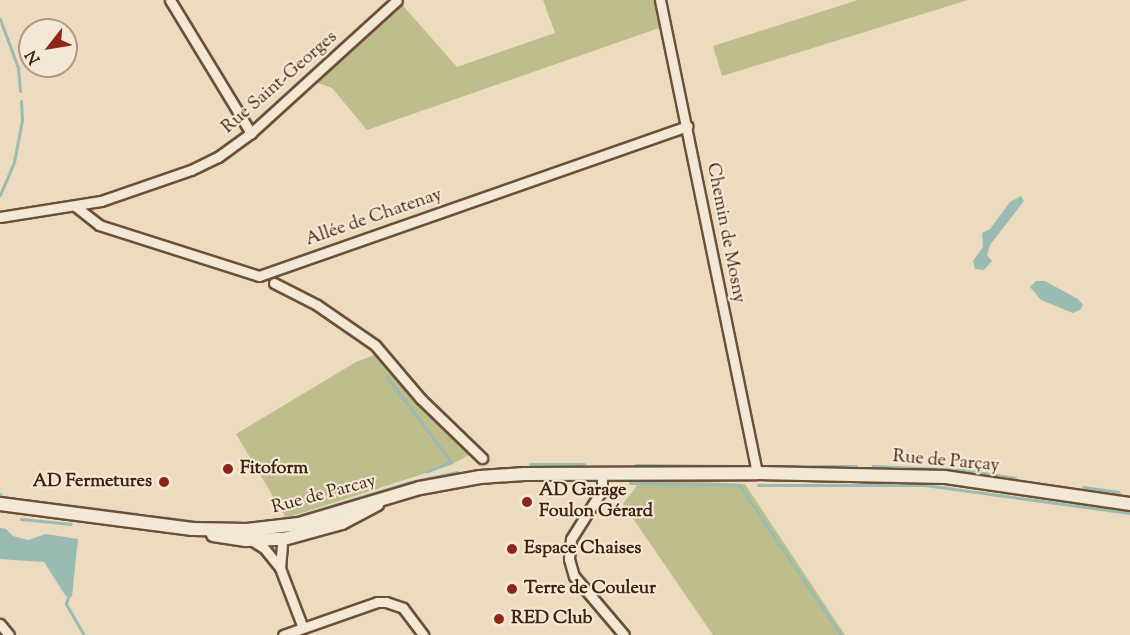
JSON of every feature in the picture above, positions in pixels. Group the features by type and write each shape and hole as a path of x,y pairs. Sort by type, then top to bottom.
{"street":[{"path":"170,0 251,133"},
{"name":"Rue Saint-Georges","path":"0,217 110,199 191,170 218,157 251,133 397,0"},
{"name":"Chemin de Mosny","path":"660,0 757,473"},
{"name":"Allée de Chatenay","path":"259,276 687,126"},
{"path":"75,206 99,225 259,276 335,316 375,345 421,399 482,458"},
{"name":"Rue de Parçay","path":"395,495 491,476 757,473 945,477 1130,504"},
{"path":"602,474 602,490 571,538 569,559 574,576 624,635"},
{"name":"Rue de Parcay","path":"0,506 192,529 260,529 299,524 395,495"},
{"name":"Rue de Parcay","path":"192,529 229,539 277,540 342,523 395,495"},
{"path":"270,555 277,540 337,512"},
{"path":"260,529 277,540"},
{"path":"251,540 270,555 280,568"},
{"path":"277,540 280,568 303,628"},
{"path":"283,635 376,603 386,602 403,608 423,635"},
{"path":"0,624 9,635"}],"green space":[{"path":"398,0 457,67 555,33 543,0 660,0 665,26 367,130 332,88 309,80"},
{"path":"858,0 968,0 722,76 713,46"},
{"path":"382,352 474,452 451,465 286,518 236,434 356,362"},
{"path":"642,479 745,484 845,635 713,635 623,504"}],"water":[{"path":"1021,196 1024,201 990,245 987,255 992,261 984,270 975,269 973,261 983,247 982,233 990,229 1010,202"},
{"path":"1036,281 1045,281 1078,299 1083,305 1080,310 1073,313 1041,300 1030,287"},
{"path":"0,528 6,529 13,536 28,540 46,534 78,539 72,596 69,598 65,595 44,562 0,559"}],"waterway":[{"path":"0,19 18,68 20,91"},
{"path":"0,195 14,162 22,120 21,101"},
{"path":"387,377 451,462 427,471"},
{"path":"530,464 584,464"},
{"path":"636,465 744,466"},
{"path":"765,466 856,466"},
{"path":"873,466 963,470 1015,478"},
{"path":"288,519 410,482 457,472"},
{"path":"630,483 739,485"},
{"path":"739,485 841,635"},
{"path":"758,485 925,485 1130,513"},
{"path":"1083,487 1119,492"},
{"path":"0,494 2,497 138,514"},
{"path":"152,516 216,524"},
{"path":"21,519 71,524"},
{"path":"69,594 66,604 84,635"}],"place":[{"name":"Fitoform","path":"228,469"},
{"name":"AD Fermetures","path":"164,482"},
{"name":"AD Garage Foulon Gérard","path":"527,502"},
{"name":"Espace Chaises","path":"512,549"},
{"name":"Terre de Couleur","path":"512,589"},
{"name":"RED Club","path":"499,619"}]}
